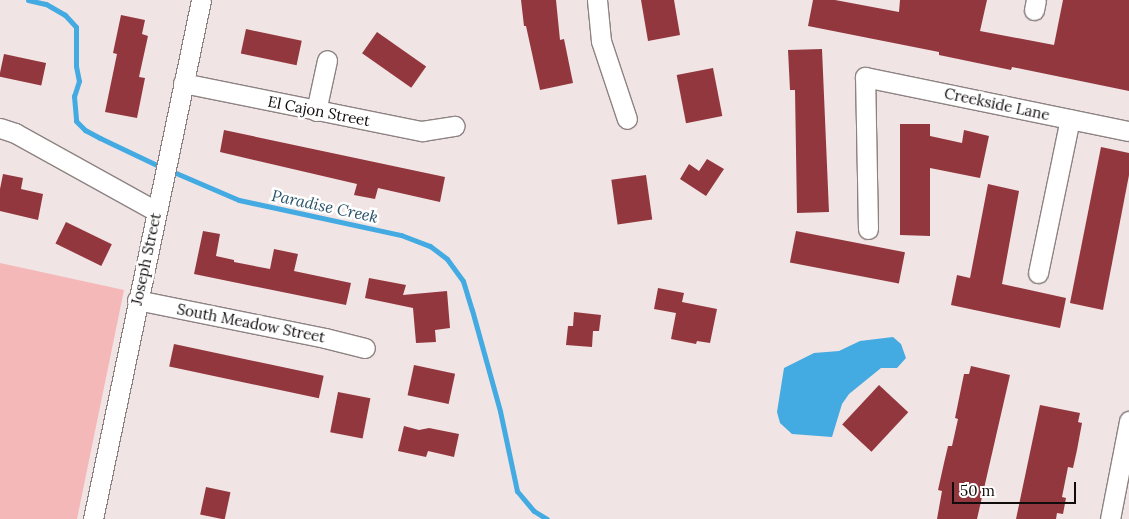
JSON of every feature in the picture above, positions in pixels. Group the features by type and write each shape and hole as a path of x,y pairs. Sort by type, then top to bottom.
{"street":[{"name":"Joseph Street","path":"93,519 136,300 201,0"},
{"path":"597,0 601,41 626,119"},
{"path":"316,111 326,60"},
{"name":"Creekside Lane","path":"868,229 865,77 1129,131"},
{"name":"El Cajon Street","path":"183,83 422,131 454,126"},
{"path":"1038,273 1070,119"},
{"path":"0,128 15,133 156,211"},
{"name":"South Meadow Street","path":"136,300 325,338 365,348"},
{"path":"1110,519 1123,490 1129,421"}],"shaded area":[{"path":"0,263 124,290 77,519 0,519"}],"water":[{"path":"893,337 901,344 906,358 897,368 881,368 849,394 842,404 832,437 792,434 780,423 777,412 784,368 814,353 839,351 860,341"}],"building":[{"path":"521,0 556,0 560,40 564,39 573,83 540,90 526,26 524,26"},
{"path":"641,0 674,0 680,35 648,41"},
{"path":"813,0 835,0 899,12 900,0 987,0 980,31 1054,45 1063,0 1129,0 1129,91 1012,67 1011,70 939,55 939,52 808,26"},
{"path":"121,15 145,20 142,34 148,36 139,77 145,78 137,118 105,112 117,54 113,53"},
{"path":"246,29 302,41 297,65 241,53"},
{"path":"377,32 426,66 411,88 362,53"},
{"path":"822,49 829,212 797,213 795,90 790,90 788,50"},
{"path":"4,54 46,63 41,85 0,77"},
{"path":"713,68 722,116 686,123 677,75"},
{"path":"900,124 930,124 930,136 962,143 964,130 989,136 980,178 930,168 930,236 900,235"},
{"path":"224,130 445,177 440,202 378,188 375,199 354,195 357,184 220,152"},
{"path":"1101,147 1129,153 1129,175 1103,310 1070,303"},
{"path":"707,159 724,169 706,196 680,179 689,164 699,171"},
{"path":"3,174 23,178 21,189 43,194 38,220 0,211 0,189"},
{"path":"646,175 652,220 618,224 611,180"},
{"path":"988,184 1019,191 1002,284 1066,298 1060,328 951,305 957,275 970,278"},
{"path":"66,222 112,244 101,266 55,244"},
{"path":"203,231 220,234 216,256 234,260 234,262 270,269 274,249 298,254 294,271 351,283 346,305 194,274"},
{"path":"796,231 905,252 899,284 790,262"},
{"path":"369,278 406,285 403,295 447,291 450,328 435,330 436,342 416,343 413,308 365,298"},
{"path":"658,288 684,293 682,302 717,309 710,343 697,341 696,344 671,339 676,313 654,309"},
{"path":"574,312 601,315 599,331 593,331 592,347 566,345 568,326 573,326"},
{"path":"174,344 324,376 319,398 169,366"},
{"path":"414,365 455,374 449,404 408,395"},
{"path":"971,366 1010,375 977,519 937,519 942,491 938,490 948,446 952,446 958,419 955,418 964,374 969,374"},
{"path":"879,385 908,412 871,452 842,424"},
{"path":"338,392 370,398 363,439 330,432"},
{"path":"1040,405 1080,413 1078,422 1082,423 1077,450 1073,468 1068,467 1062,497 1066,498 1063,514 1057,513 1056,519 1016,519"},
{"path":"404,426 419,430 429,428 459,434 454,457 428,451 426,457 398,451"},
{"path":"206,487 230,492 225,519 200,514"}],"waterway":[{"name":"Paradise Creek","path":"28,0 46,4 65,15 76,27 76,66 79,81 74,96 76,121 85,130 161,167"},
{"name":"Paradise Creek","path":"169,170 239,200 401,235 430,246 447,259 463,281 472,310 500,411 517,491 534,511 547,519"}]}
